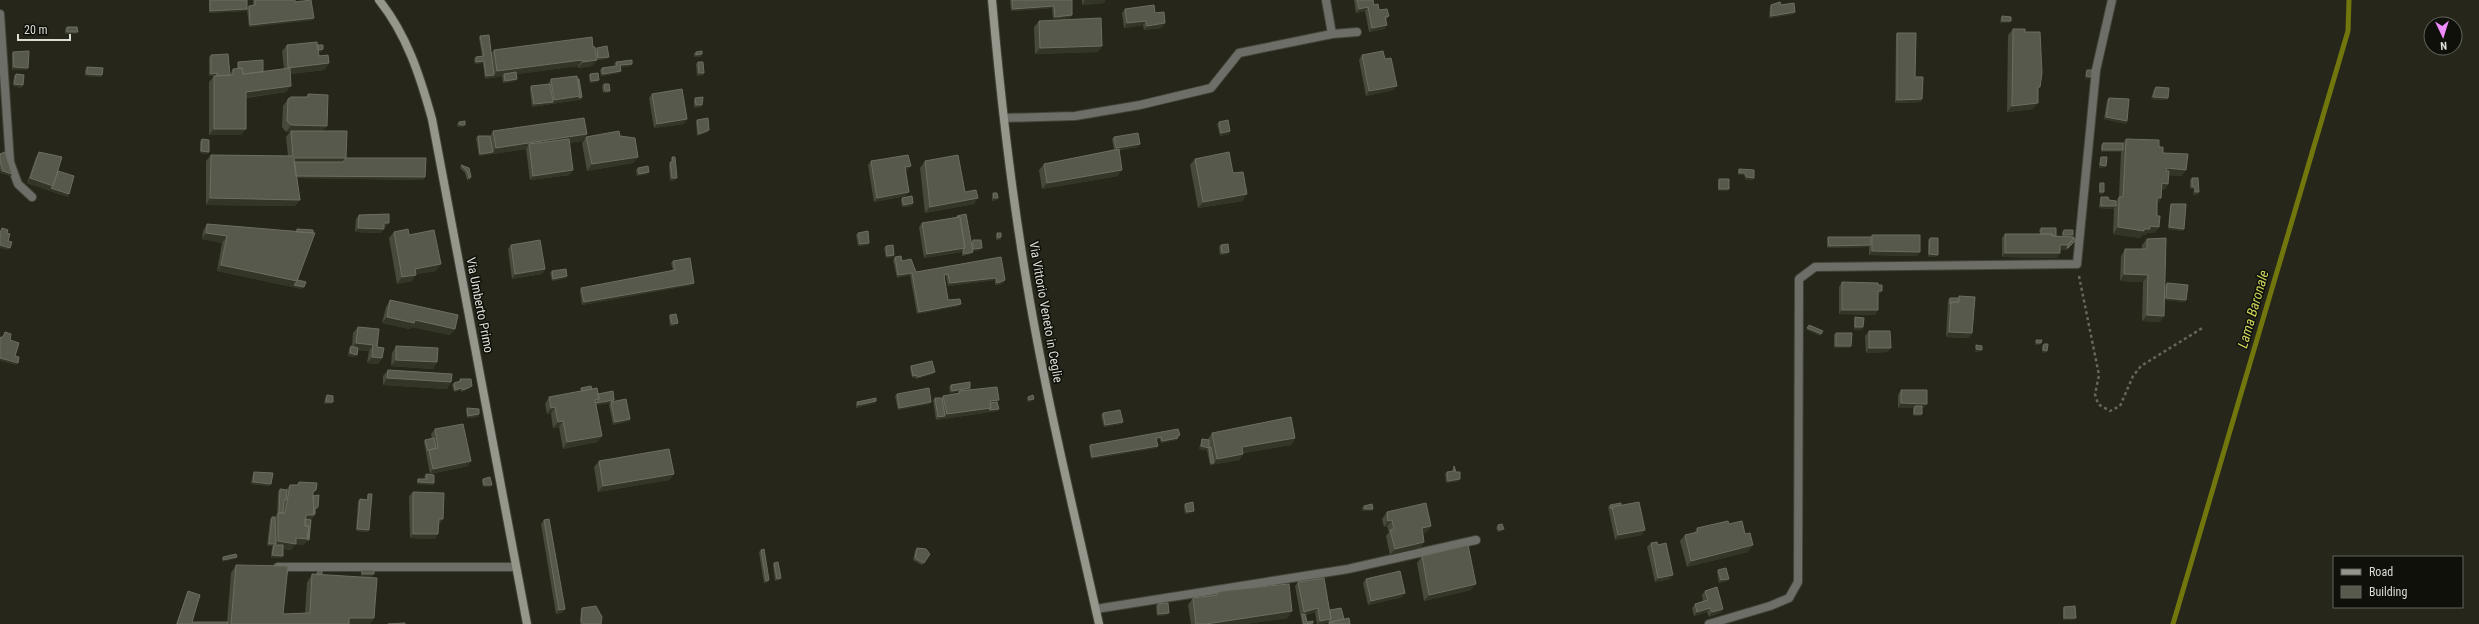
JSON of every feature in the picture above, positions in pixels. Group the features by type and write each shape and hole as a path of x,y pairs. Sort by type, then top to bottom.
{"main road":[{"name":"Via Umberto Primo","path":"379,0 395,22 414,59 432,119 527,624"},
{"name":"Via Vittorio Veneto in Ceglie","path":"992,0 1004,118 1025,273 1054,420 1099,624"}],"street":[{"path":"1326,0 1332,34"},
{"path":"1709,624 1770,606 1789,598 1798,582 1799,279 1815,267 2077,264 2096,70 2112,0"},
{"path":"0,14 10,162 18,184 32,197"},
{"path":"1004,118 1075,116 1140,105 1211,88 1240,53 1332,34 1357,32"},
{"path":"1096,609 1348,569 1476,540"},
{"path":"271,567 516,567"}],"path":[{"path":"2077,264 2098,375 2095,394 2098,404 2110,411 2120,406 2133,376 2142,366 2204,327"}],"building":[{"path":"210,0 247,0 247,9 210,11"},
{"path":"255,0 295,0 295,2 311,0 314,18 250,25 249,6 255,5"},
{"path":"1012,0 1072,0 1072,15 1055,17 1054,6 1013,9"},
{"path":"1357,0 1373,0 1374,5 1378,4 1379,10 1387,9 1389,16 1385,17 1387,25 1372,28 1368,7 1359,9"},
{"path":"1780,2 1781,5 1794,3 1795,12 1771,16 1771,5"},
{"path":"1154,5 1155,13 1164,12 1165,23 1147,26 1146,21 1127,23 1125,9"},
{"path":"2002,16 2011,17 2011,21 2002,21"},
{"path":"1101,18 1102,46 1040,48 1039,21"},
{"path":"67,27 77,27 78,32 67,32"},
{"path":"2013,29 2025,29 2025,32 2040,32 2042,73 2040,87 2038,87 2038,103 2012,106"},
{"path":"1897,33 1916,33 1915,77 1923,77 1922,99 1897,100"},
{"path":"489,35 494,75 486,76 484,61 476,62 476,57 484,56 480,36"},
{"path":"592,37 597,60 583,62 582,60 497,71 494,50"},
{"path":"317,42 319,56 328,55 329,63 288,68 287,45"},
{"path":"318,45 323,45 323,49 318,50"},
{"path":"607,46 609,57 598,58 597,48"},
{"path":"29,51 28,68 14,67 13,52"},
{"path":"702,51 702,54 696,55 696,52"},
{"path":"1383,51 1385,59 1391,58 1397,86 1369,91 1362,55"},
{"path":"228,54 230,75 217,76 217,73 211,74 211,55"},
{"path":"263,60 263,72 243,74 242,68 239,68 238,62"},
{"path":"632,60 632,64 620,65 621,71 603,74 602,68 617,66 616,62"},
{"path":"698,62 703,62 704,73 699,73"},
{"path":"87,67 103,68 102,75 87,74"},
{"path":"242,68 243,74 290,68 291,86 246,92 246,129 214,129 214,76 233,75 233,69"},
{"path":"2087,70 2092,70 2091,77 2086,76"},
{"path":"516,72 517,79 505,81 504,74"},
{"path":"598,73 599,80 591,81 590,74"},
{"path":"16,74 24,75 23,85 14,84"},
{"path":"577,76 580,96 554,100 551,79"},
{"path":"578,79 582,97 579,98 580,96"},
{"path":"550,84 553,102 534,104 531,86"},
{"path":"604,84 609,84 610,91 605,91"},
{"path":"2156,87 2169,88 2168,98 2153,97"},
{"path":"682,89 687,119 657,124 652,94"},
{"path":"308,94 328,95 327,126 291,125 287,121 288,99 291,97 308,97"},
{"path":"703,97 702,105 696,105 695,98"},
{"path":"2109,98 2129,99 2127,121 2106,117"},
{"path":"584,118 587,134 496,148 493,131"},
{"path":"708,118 709,130 699,134 697,120"},
{"path":"1228,120 1230,131 1221,133 1219,122"},
{"path":"465,121 465,125 460,125 459,122"},
{"path":"291,131 347,131 346,158 294,158 300,200 210,198 211,155 293,156"},
{"path":"619,131 620,136 635,138 638,157 592,164 586,137"},
{"path":"1138,133 1140,144 1116,148 1114,137"},
{"path":"478,136 490,136 493,152 480,154"},
{"path":"202,139 209,140 209,152 201,151"},
{"path":"569,139 573,170 533,176 529,144"},
{"path":"2126,139 2159,140 2159,147 2163,147 2163,153 2188,154 2186,170 2167,168 2166,171 2169,171 2168,184 2162,183 2161,198 2157,198 2157,216 2160,216 2159,227 2150,226 2150,229 2144,229 2144,231 2118,227 2119,197 2123,197"},
{"path":"2103,143 2123,143 2123,150 2102,150"},
{"path":"1119,149 1122,170 1047,183 1044,164"},
{"path":"5,152 12,174 3,171 0,161 0,154"},
{"path":"39,152 62,157 53,186 30,178"},
{"path":"1229,152 1233,173 1243,172 1247,194 1203,202 1195,159"},
{"path":"908,155 911,166 905,167 909,192 877,198 871,161"},
{"path":"958,155 965,192 976,190 978,198 930,207 925,161"},
{"path":"672,157 675,157 677,178 672,178 670,162 673,162"},
{"path":"2101,157 2107,157 2106,166 2100,165"},
{"path":"346,158 426,158 425,177 296,176 294,162 343,162"},
{"path":"461,165 469,168 471,177 469,178 467,171"},
{"path":"648,166 649,172 639,174 638,168"},
{"path":"1739,169 1754,170 1754,178 1747,177 1745,173 1739,173"},
{"path":"58,171 74,176 69,194 51,188"},
{"path":"2192,178 2198,178 2199,192 2195,192 2195,187 2192,187"},
{"path":"1719,179 1729,179 1729,189 1719,189"},
{"path":"2100,183 2104,183 2104,192 2100,192"},
{"path":"993,193 997,193 998,198 994,198"},
{"path":"912,196 913,203 904,205 902,198"},
{"path":"2101,197 2108,197 2109,200 2116,201 2116,206 2101,206"},
{"path":"2171,204 2186,204 2184,229 2169,227"},
{"path":"389,214 389,223 384,223 384,229 358,228 359,215"},
{"path":"966,214 973,252 964,254 963,250 965,248 960,217 957,216"},
{"path":"960,217 965,248 927,254 922,223"},
{"path":"207,224 315,233 297,281 221,265 227,236 206,233"},
{"path":"2,228 8,230 7,233 10,234 8,241 12,242 10,248 0,245 0,233"},
{"path":"2041,228 2056,228 2056,236 2052,236 2052,234 2041,234"},
{"path":"297,229 313,230 313,233 297,232"},
{"path":"408,229 409,235 434,230 441,264 415,269 416,275 402,277 394,232"},
{"path":"2064,230 2073,230 2073,235 2063,235"},
{"path":"868,231 869,243 860,244 858,233"},
{"path":"997,233 1001,233 1001,237 998,238"},
{"path":"2005,234 2052,234 2052,236 2074,237 2068,245 2060,245 2060,253 2005,253"},
{"path":"1872,235 1920,235 1920,252 1872,251"},
{"path":"1828,237 1871,237 1871,245 1829,246"},
{"path":"1930,238 1938,238 1938,255 1929,254"},
{"path":"2074,238 2076,240 2068,248 2067,247"},
{"path":"2166,238 2164,316 2147,315 2148,275 2124,274 2125,249 2147,249 2147,239"},
{"path":"540,240 545,269 515,274 511,245"},
{"path":"973,240 981,240 982,248 973,249"},
{"path":"1228,244 1229,252 1222,253 1221,245"},
{"path":"893,245 894,255 887,256 886,246"},
{"path":"901,256 902,261 911,259 916,272 1001,257 1005,280 997,283 996,278 950,283 948,274 944,275 948,300 960,299 961,304 919,312 912,273 898,275 895,257"},
{"path":"690,258 694,283 584,302 581,288 675,270 673,261"},
{"path":"566,269 567,276 553,279 552,271"},
{"path":"298,280 306,282 304,287 294,285"},
{"path":"1842,282 1878,283 1878,285 1882,285 1882,291 1878,291 1878,310 1842,310"},
{"path":"2167,283 2188,285 2186,300 2166,298"},
{"path":"1959,296 1975,297 1972,333 1949,332 1951,302 1959,302"},
{"path":"1950,298 1958,298 1958,302 1951,302 1950,304"},
{"path":"390,300 458,315 455,329 415,320 414,323 387,317"},
{"path":"676,314 678,323 672,324 670,315"},
{"path":"1855,317 1864,318 1863,327 1855,327"},
{"path":"1809,325 1823,331 1821,334 1807,328"},
{"path":"358,327 379,329 377,347 384,348 382,358 372,357 373,345 356,343"},
{"path":"1869,331 1890,331 1891,348 1869,348"},
{"path":"5,332 11,334 10,340 19,343 15,356 19,357 18,363 0,358 0,338 3,337"},
{"path":"1836,333 1852,333 1851,346 1836,346"},
{"path":"2036,340 2042,340 2041,343 2036,343"},
{"path":"2044,344 2048,344 2047,351 2043,350"},
{"path":"1976,345 1982,346 1982,350 1976,349"},
{"path":"351,346 358,348 357,355 350,353"},
{"path":"396,346 438,348 437,362 396,360"},
{"path":"932,361 935,372 918,377 917,375 913,376 911,366"},
{"path":"388,370 452,374 451,382 387,378"},
{"path":"460,379 471,379 472,386 463,390 462,388 455,390 454,383 461,381"},
{"path":"970,382 970,388 952,391 951,385"},
{"path":"591,386 592,389 582,391 581,388"},
{"path":"997,387 999,400 990,401 991,408 947,414 943,396 960,393 959,391"},
{"path":"597,388 599,399 595,400 602,436 567,442 563,421 558,422 555,407 551,408 549,397"},
{"path":"929,388 931,402 899,408 897,394"},
{"path":"1901,390 1927,390 1927,404 1901,403"},
{"path":"613,391 614,400 596,403 599,399 598,394"},
{"path":"327,395 333,396 333,402 326,402"},
{"path":"1033,395 1034,399 1029,400 1028,397"},
{"path":"876,398 876,401 858,405 857,402"},
{"path":"935,398 942,398 945,416 938,417"},
{"path":"626,399 630,419 615,422 611,402"},
{"path":"997,402 999,409 989,410 991,408 990,403"},
{"path":"1915,406 1922,406 1922,414 1914,414"},
{"path":"467,408 479,409 479,414 468,416"},
{"path":"1120,410 1123,422 1105,425 1103,413"},
{"path":"1291,417 1295,438 1242,447 1243,454 1217,459 1212,433"},
{"path":"463,424 471,461 433,469 429,450 438,448 435,429"},
{"path":"1178,429 1180,435 1177,436 1178,438 1162,441 1161,437 1156,438 1158,446 1092,457 1090,445"},
{"path":"434,438 436,448 428,451 425,440"},
{"path":"1202,439 1209,440 1209,448 1201,446"},
{"path":"1211,447 1214,463 1211,463 1209,448"},
{"path":"669,449 674,474 603,486 599,461"},
{"path":"1454,466 1456,472 1460,472 1460,479 1448,481 1447,472 1454,471"},
{"path":"254,472 273,473 271,484 253,482"},
{"path":"426,474 434,475 434,483 418,482 418,479 427,479"},
{"path":"490,477 492,485 484,485 483,479"},
{"path":"299,482 317,483 316,490 313,492 314,515 306,515 305,526 309,526 308,539 296,538 296,544 278,541 278,513 285,513 290,485 298,485"},
{"path":"280,489 287,490 286,500 284,500 283,513 279,513"},
{"path":"413,492 444,493 443,519 439,519 438,534 413,534"},
{"path":"368,494 372,494 369,530 357,529 360,499 368,500"},
{"path":"319,495 318,507 315,508 314,514 313,496"},
{"path":"1193,502 1194,511 1187,512 1185,504"},
{"path":"1639,502 1645,530 1618,535 1612,507"},
{"path":"1426,503 1431,526 1422,528 1424,542 1395,549 1390,530 1394,529 1392,520 1388,521 1387,512"},
{"path":"1621,503 1621,505 1612,507 1611,509 1610,505"},
{"path":"1372,504 1373,509 1365,509 1364,506"},
{"path":"272,517 275,517 276,544 269,544"},
{"path":"305,519 311,520 309,540 307,539 309,526 305,526"},
{"path":"549,519 565,609 559,610 544,520"},
{"path":"1728,521 1729,524 1742,521 1745,534 1750,533 1753,545 1691,561 1685,535 1698,532 1697,528"},
{"path":"1502,524 1504,529 1499,530 1498,525"},
{"path":"1657,542 1658,545 1666,543 1673,575 1658,578 1651,543"},
{"path":"274,545 283,545 283,556 272,555"},
{"path":"1468,545 1476,584 1429,595 1422,556"},
{"path":"917,548 926,549 930,554 924,563 915,558"},
{"path":"764,549 769,580 766,581 761,550"},
{"path":"236,554 237,557 223,560 223,557"},
{"path":"778,562 781,578 777,579 774,563"},
{"path":"236,565 288,566 283,614 310,613 312,574 377,578 374,618 349,618 349,624 231,624"},
{"path":"1726,568 1729,579 1721,580 1718,570"},
{"path":"362,570 374,570 374,574 362,574"},
{"path":"318,571 322,571 322,574 318,575"},
{"path":"1400,571 1405,593 1371,601 1366,579"},
{"path":"1324,578 1331,619 1320,621 1318,608 1304,612 1298,582"},
{"path":"1289,584 1292,611 1206,624 1196,624 1193,598 1217,595 1216,593 1222,591"},
{"path":"1717,587 1723,609 1712,612 1710,608 1697,612 1695,604 1708,600 1705,591"},
{"path":"188,591 200,595 192,622 228,622 228,624 177,624"},
{"path":"1168,603 1169,613 1158,614 1158,604"},
{"path":"596,606 602,617 601,624 583,624 581,621 582,608"},
{"path":"2075,606 2076,618 2064,618 2064,607"},
{"path":"1341,608 1344,619 1331,622 1330,624 1330,610"},
{"path":"1302,614 1305,614 1307,622 1313,621 1313,623 1304,624"},
{"path":"1349,618 1350,624 1332,624 1331,622"}],"waterway":[{"name":"Lama Baronale","path":"2173,624 2348,31 2349,0"}]}
